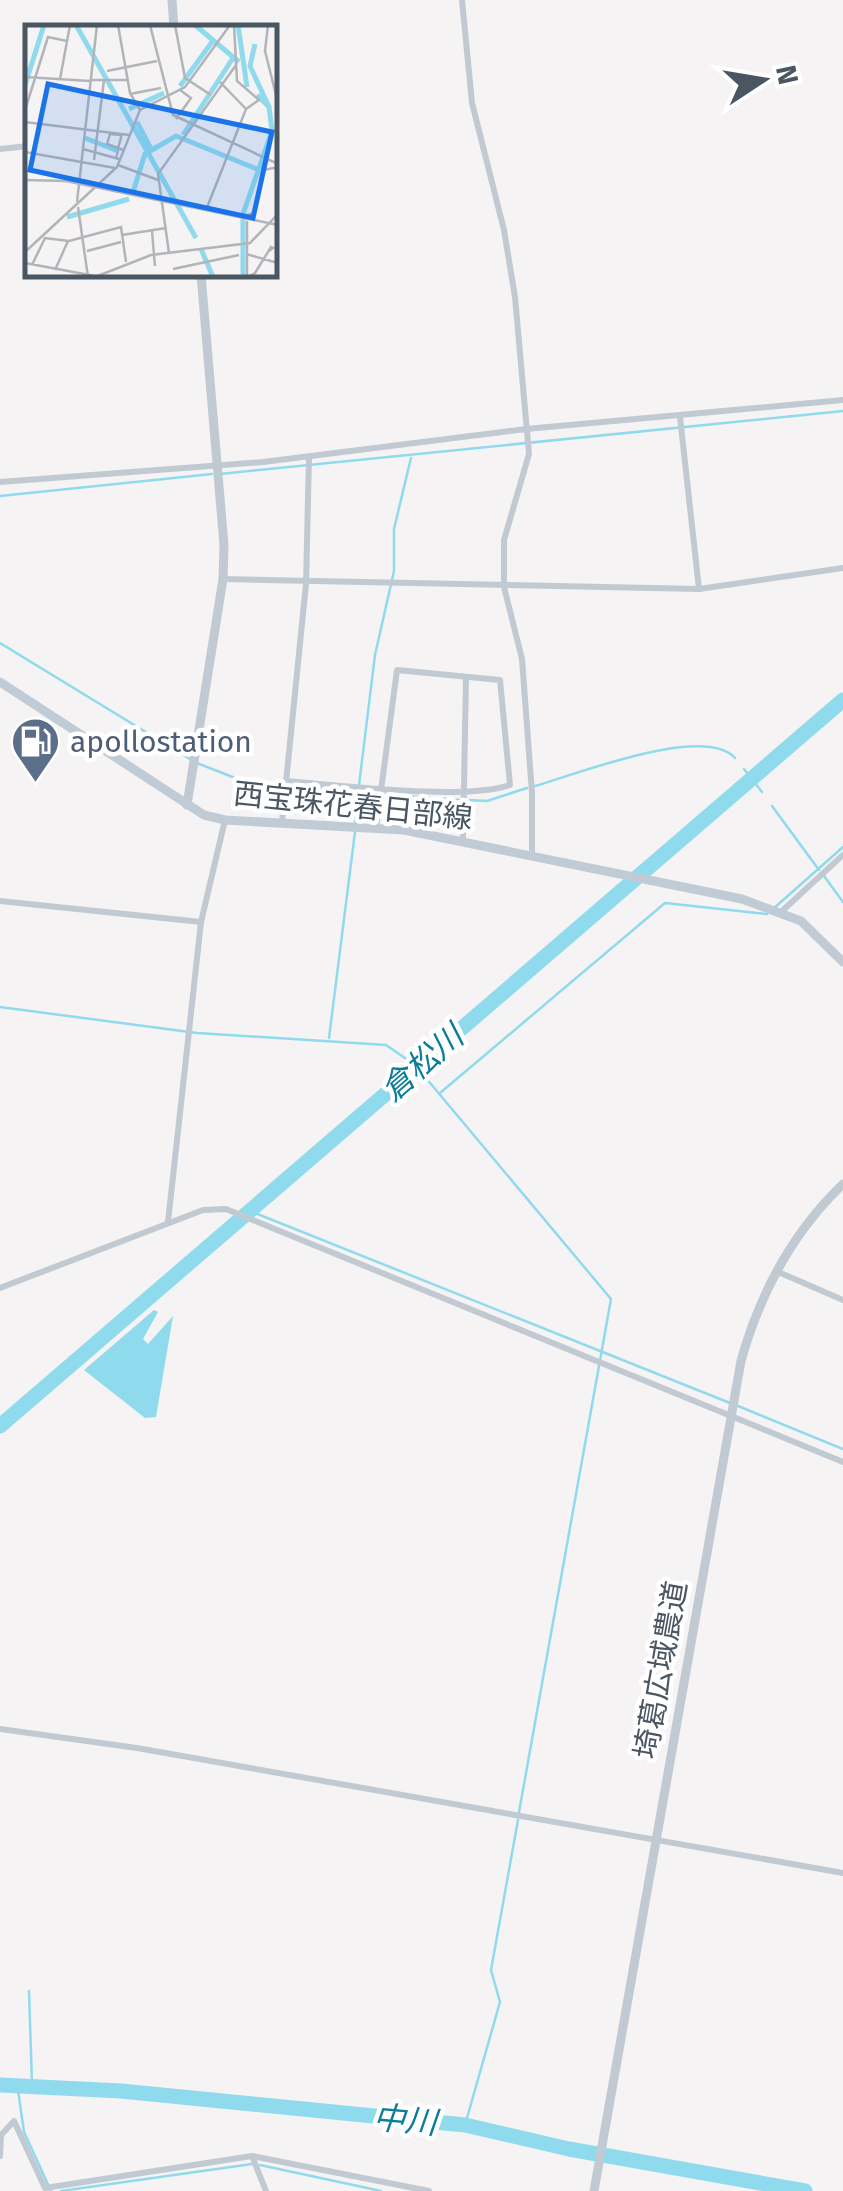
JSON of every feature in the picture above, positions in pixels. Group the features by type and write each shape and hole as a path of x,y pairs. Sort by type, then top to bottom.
{"main road":[{"name":"西宝珠花春日部線","path":"0,682 188,805 225,820 376,829 463,840 670,883 782,912"},
{"path":"782,912 821,936 843,962"}],"street":[{"path":"172,0 174,25"},
{"path":"462,0 472,103 504,230 515,297 527,433 528,448 504,540 504,587 522,659 532,793 532,856"},
{"path":"0,149 25,146"},
{"path":"188,805 223,579 224,518 201,278"},
{"path":"0,482 310,457 843,400"},
{"path":"680,420 700,589"},
{"path":"282,822 306,584 310,457"},
{"path":"223,579 306,584 700,589 843,568"},
{"path":"286,781 382,786 486,793 510,785 500,680 397,670 382,786 376,829"},
{"path":"463,840 467,792 466,677"},
{"path":"168,1222 202,922 225,820"},
{"path":"782,912 843,855"},
{"path":"0,900 202,922"},
{"name":"埼葛広域農道","path":"595,2186 731,1415 752,1320 775,1271 824,1202 843,1184"},
{"path":"0,1288 168,1222 203,1210 226,1209 843,1462"},
{"path":"775,1271 843,1300"},
{"path":"0,1729 35,1730 843,1874"},
{"path":"0,2156 1,2134 14,2122 45,2188 252,2156 369,2187 428,2191"},
{"path":"252,2156 266,2191"}],"water":[{"path":"154,1310 158,1312 143,1339 148,1344 173,1316 156,1417 145,1418 84,1370"}],"waterway":[{"path":"220,474 843,411"},
{"path":"359,785 375,655 394,571 394,529 411,458"},
{"path":"0,496 212,474"},
{"path":"0,643 190,759"},
{"name":"倉松川","path":"0,1426 843,700"},
{"path":"535,786 669,749 697,746 719,749 735,758"},
{"path":"197,763 248,783 459,800"},
{"name":"倉松川","path":"744,769 762,792"},
{"path":"467,800 487,801 527,788"},
{"path":"355,824 358,793"},
{"path":"772,806 819,870"},
{"path":"329,1038 355,832"},
{"path":"773,909 843,847"},
{"path":"824,876 843,902"},
{"path":"440,1093 665,903 767,914"},
{"path":"0,1007 197,1033 386,1045 415,1065 611,1299 519,1812"},
{"path":"250,1211 730,1403"},
{"path":"738,1406 843,1449"},
{"path":"465,2125 500,2002 491,1970 518,1820"},
{"path":"29,1991 32,2084"},
{"path":"17,2083 24,2132 51,2191"},
{"name":"中川","path":"0,2085 121,2091 465,2125 569,2149 805,2191"},
{"path":"61,2191 252,2164"},
{"path":"260,2165 381,2191"}],"place":[{"name":"apollostation","path":"35,784"}]}
